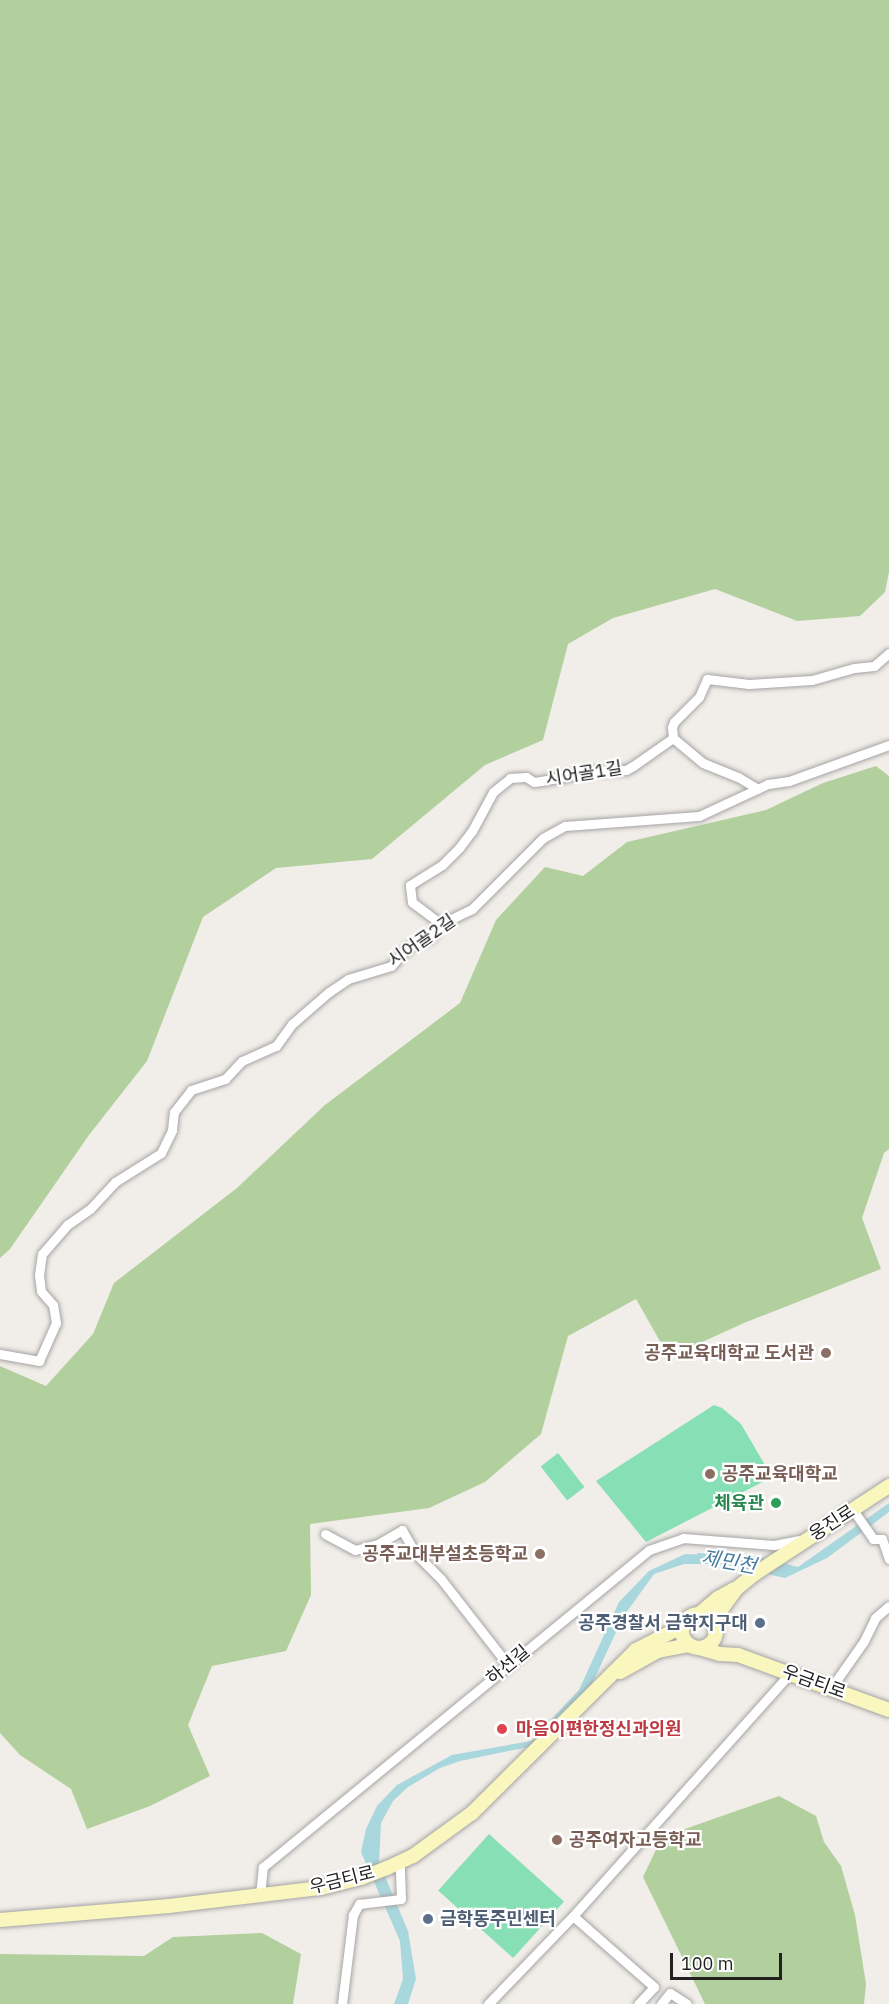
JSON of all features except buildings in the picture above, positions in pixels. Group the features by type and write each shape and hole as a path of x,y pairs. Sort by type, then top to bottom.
{"main road":[{"name":"웅진로","path":"736,1589 775,1559 809,1538 856,1516 889,1486"},
{"path":"736,1589 712,1621 715,1636 709,1644 694,1646 683,1636 683,1626 689,1617 699,1614 718,1598 736,1589"},
{"path":"699,1614 712,1621"},
{"name":"우금티로","path":"0,1920 321,1888 362,1878 387,1868 441,1837 472,1813 636,1650 683,1626"},
{"name":"우금티로","path":"715,1636 738,1654 889,1710"},
{"name":"우금티로","path":"613,1675 658,1652 694,1646 720,1654 738,1654"}],"street":[{"path":"758,789 738,777 704,763 673,738 674,722 699,698 707,679 749,684 812,680 854,668 885,664 889,653"},
{"name":"시어골1길","path":"441,924 412,902 410,885 442,865 459,848 472,831 493,792 502,784 517,776 534,782 594,771 626,770 673,738"},
{"name":"시어골2길","path":"0,1354 39,1361 56,1323 53,1305 41,1291 39,1275 42,1254 67,1225 90,1209 115,1182 161,1153 172,1130 174,1112 190,1090 225,1079 242,1061 276,1046 292,1024 348,979 391,966 408,947 431,937 441,924 482,900 528,852 555,830 626,820 699,816 758,789 789,781 889,745"},
{"path":"856,1516 881,1537 889,1559"},
{"path":"325,1534 355,1551 378,1544 402,1530 416,1554 441,1579 508,1665"},
{"name":"하선길","path":"260,1895 263,1867 508,1665 642,1549 683,1538 774,1545 809,1538"},
{"path":"831,1689 864,1641 874,1618 889,1606"},
{"path":"488,2004 573,1916 790,1673"},
{"path":"342,2004 353,1915 359,1904 401,1899 400,1861"},
{"path":"573,1916 654,1987 638,2004"},
{"path":"661,2004 670,1993 687,2004"}],"green space":[{"path":"0,0 889,0 889,572 885,592 860,616 797,621 715,589 613,618 568,644 543,740 485,765 372,859 276,868 203,917 147,1061 89,1135 10,1249 0,1258"},
{"path":"876,766 889,776 889,1149 884,1153 862,1218 881,1269 744,1323 669,1357 636,1299 568,1336 541,1434 485,1482 429,1508 310,1524 311,1595 286,1651 212,1666 188,1725 210,1776 150,1806 87,1829 71,1789 20,1755 0,1733 0,1366 46,1386 93,1334 114,1283 237,1188 325,1105 460,1003 496,920 545,867 583,876 627,842 766,810 823,783"},
{"path":"714,1405 722,1408 741,1424 772,1477 646,1542 596,1481"},
{"path":"558,1453 584,1487 567,1500 541,1467"},
{"path":"779,1796 816,1816 824,1842 841,1866 855,1915 866,1984 864,2004 705,2004 643,1877 662,1837"},
{"path":"489,1834 564,1902 513,1958 438,1890"},
{"path":"262,1933 301,1954 293,2004 0,2004 0,1954 144,1956 173,1937"}],"water":[{"name":"제민천","path":"889,1503 889,1512 827,1558 785,1578 723,1564 684,1564 654,1574 623,1617 587,1695 534,1746 460,1761 440,1768 408,1787 393,1801 381,1823 379,1862 408,1931 416,1979 408,2004 394,2004 403,1979 400,1941 361,1852 366,1829 377,1806 397,1785 452,1755 531,1741 579,1690 619,1602 649,1571 685,1554 755,1556 798,1567"}],"waterway":[{"name":"제민천","path":"698,1554 716,1555"}],"place":[{"name":"공주교육대학교 도서관","path":"826,1353"},
{"name":"공주교육대학교","path":"710,1474"},
{"name":"체육관","path":"776,1503"},
{"name":"공주교대부설초등학교","path":"540,1554"},
{"name":"공주경찰서 금학지구대","path":"760,1623"},
{"name":"마음이편한정신과의원","path":"502,1729"},
{"name":"공주여자고등학교","path":"557,1840"},
{"name":"금학동주민센터","path":"428,1919"}]}
